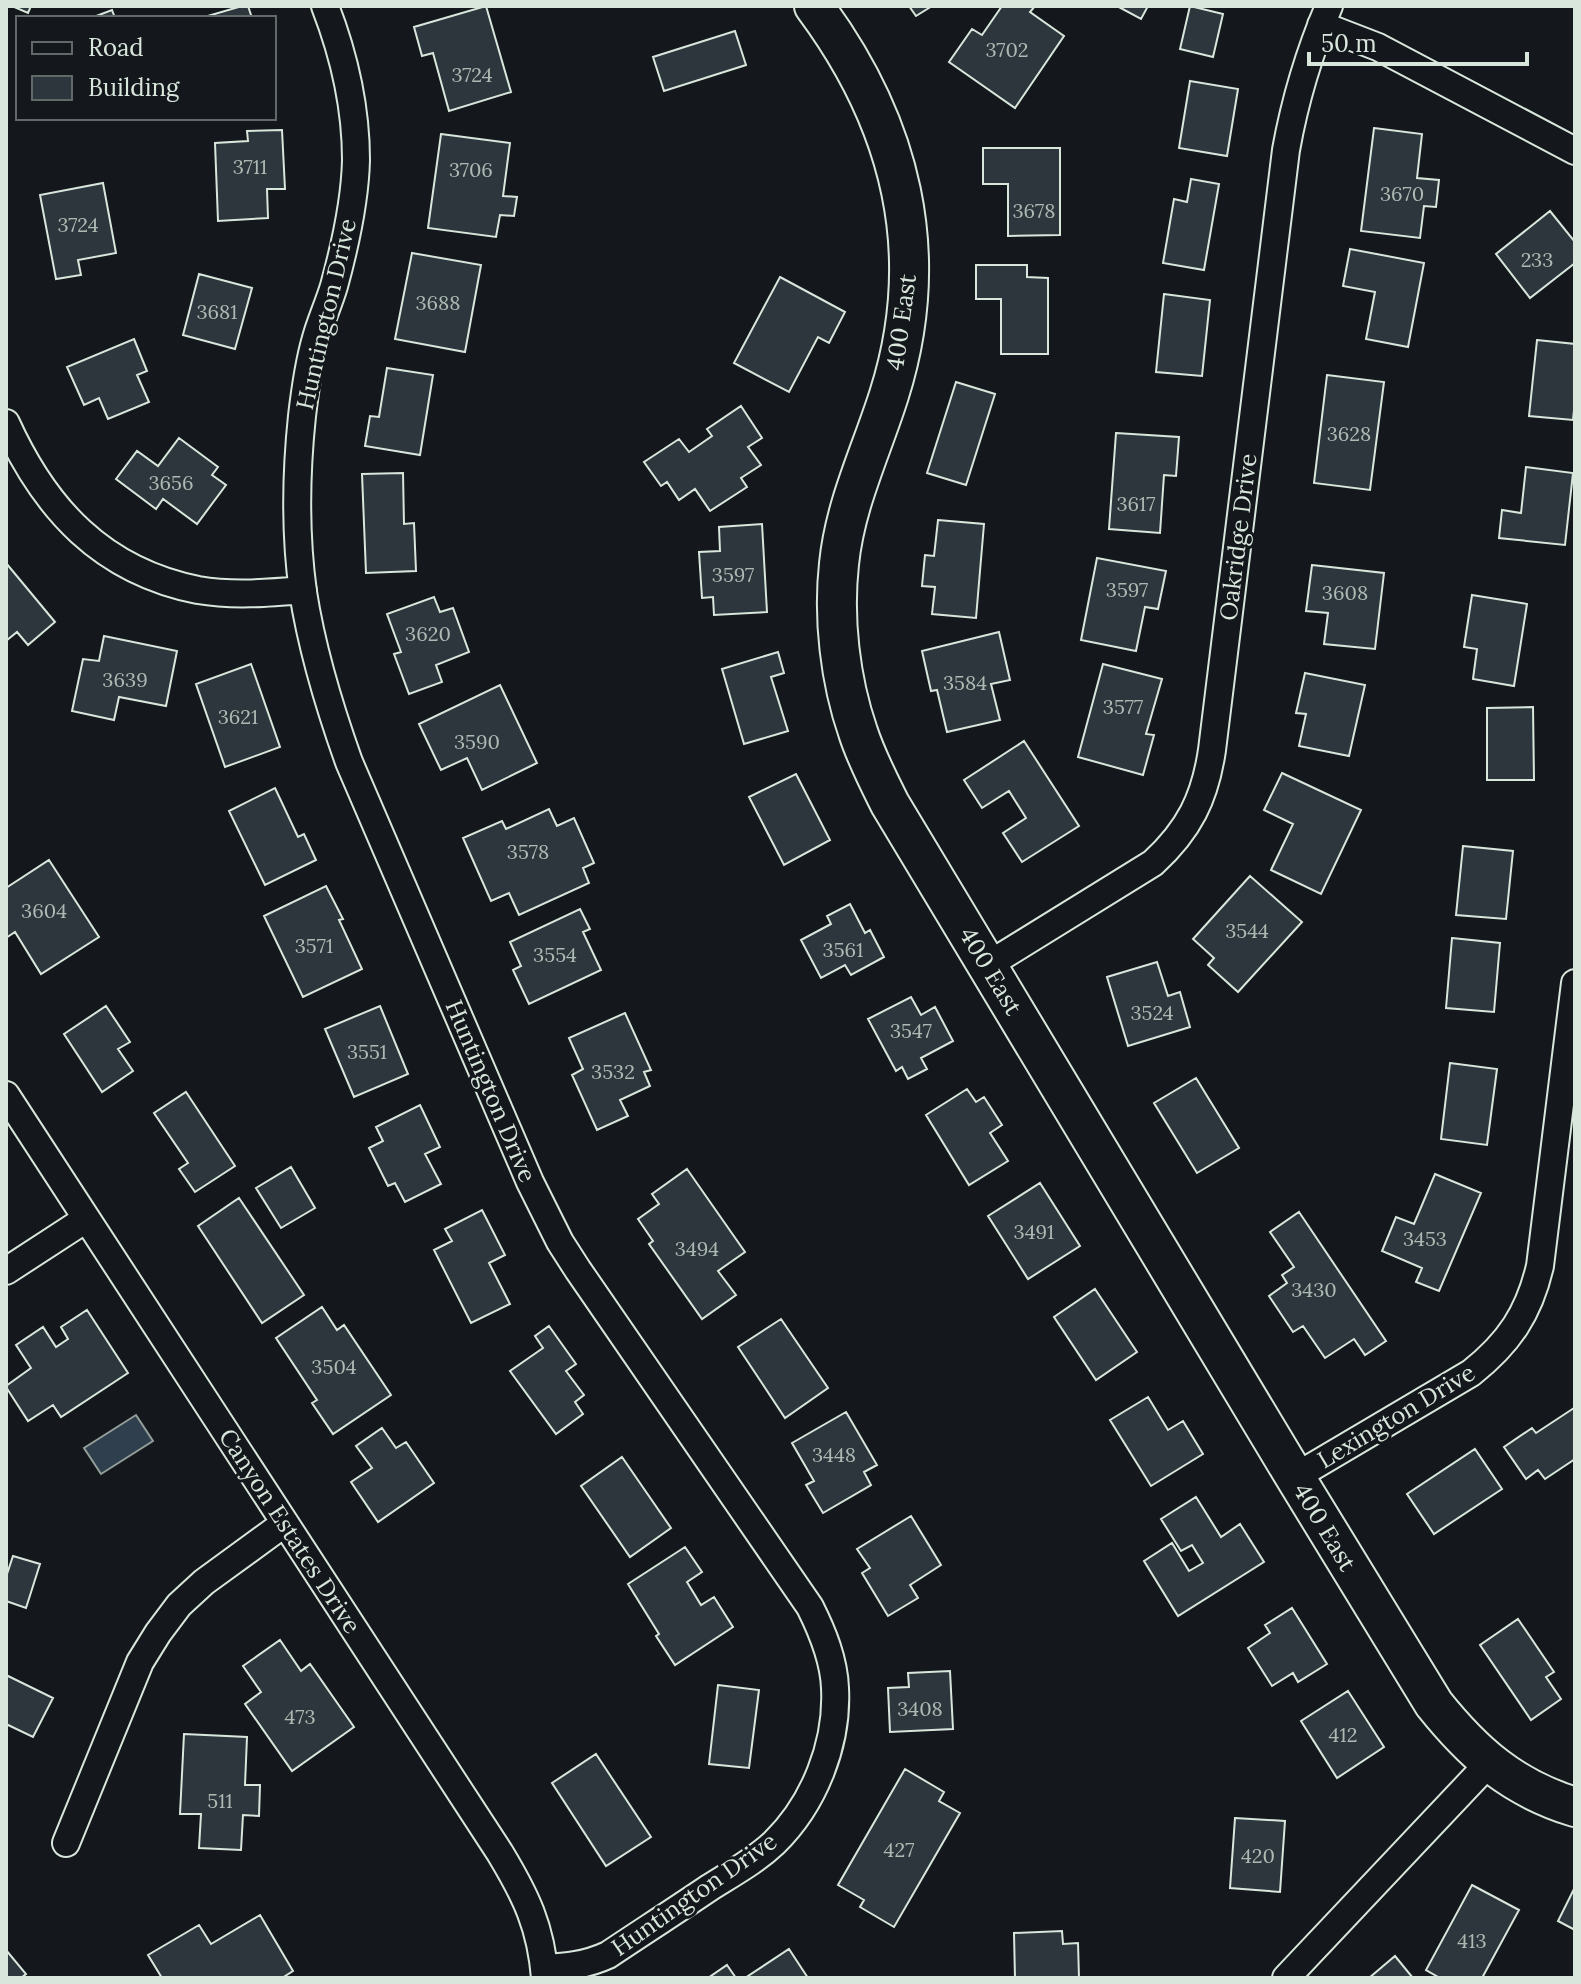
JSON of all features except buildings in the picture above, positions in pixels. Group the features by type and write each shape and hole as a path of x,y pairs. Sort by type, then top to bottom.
{"street":[{"name":"Huntington Drive","path":"325,6 346,70 356,161 345,240 316,340 303,413 298,533 303,590 321,677 349,762 545,1213 578,1270 805,1599 820,1626 833,1666 835,1709 828,1750 807,1799 775,1841 741,1868 608,1955 593,1962 544,1973"},
{"name":"400 East","path":"814,6 850,58 881,120 900,183 909,248 907,307 897,366 851,501 839,564 838,630 845,678 857,730 869,763 890,804 1434,1704 1457,1733 1489,1763 1528,1787 1575,1807"},
{"path":"1325,16 1575,151"},
{"name":"Oakridge Drive","path":"988,965 1153,863 1185,828 1204,791 1212,750 1286,150 1301,83 1325,16"},
{"path":"6,423 36,481 57,508 80,531 136,570 199,590 264,594 303,590"},
{"name":"Lexington Drive","path":"1295,1477 1471,1373 1503,1344 1517,1326 1535,1287 1540,1266 1575,983"},
{"name":"Canyon Estates Drive","path":"6,1095 515,1878 539,1936 544,1973"},
{"path":"6,1271 86,1219"},
{"path":"66,1843 140,1662 158,1633 179,1605 204,1582 285,1523"},
{"path":"1286,1978 1489,1763"}],"water":[{"path":"136,1415 153,1441 101,1474 84,1448"}]}
